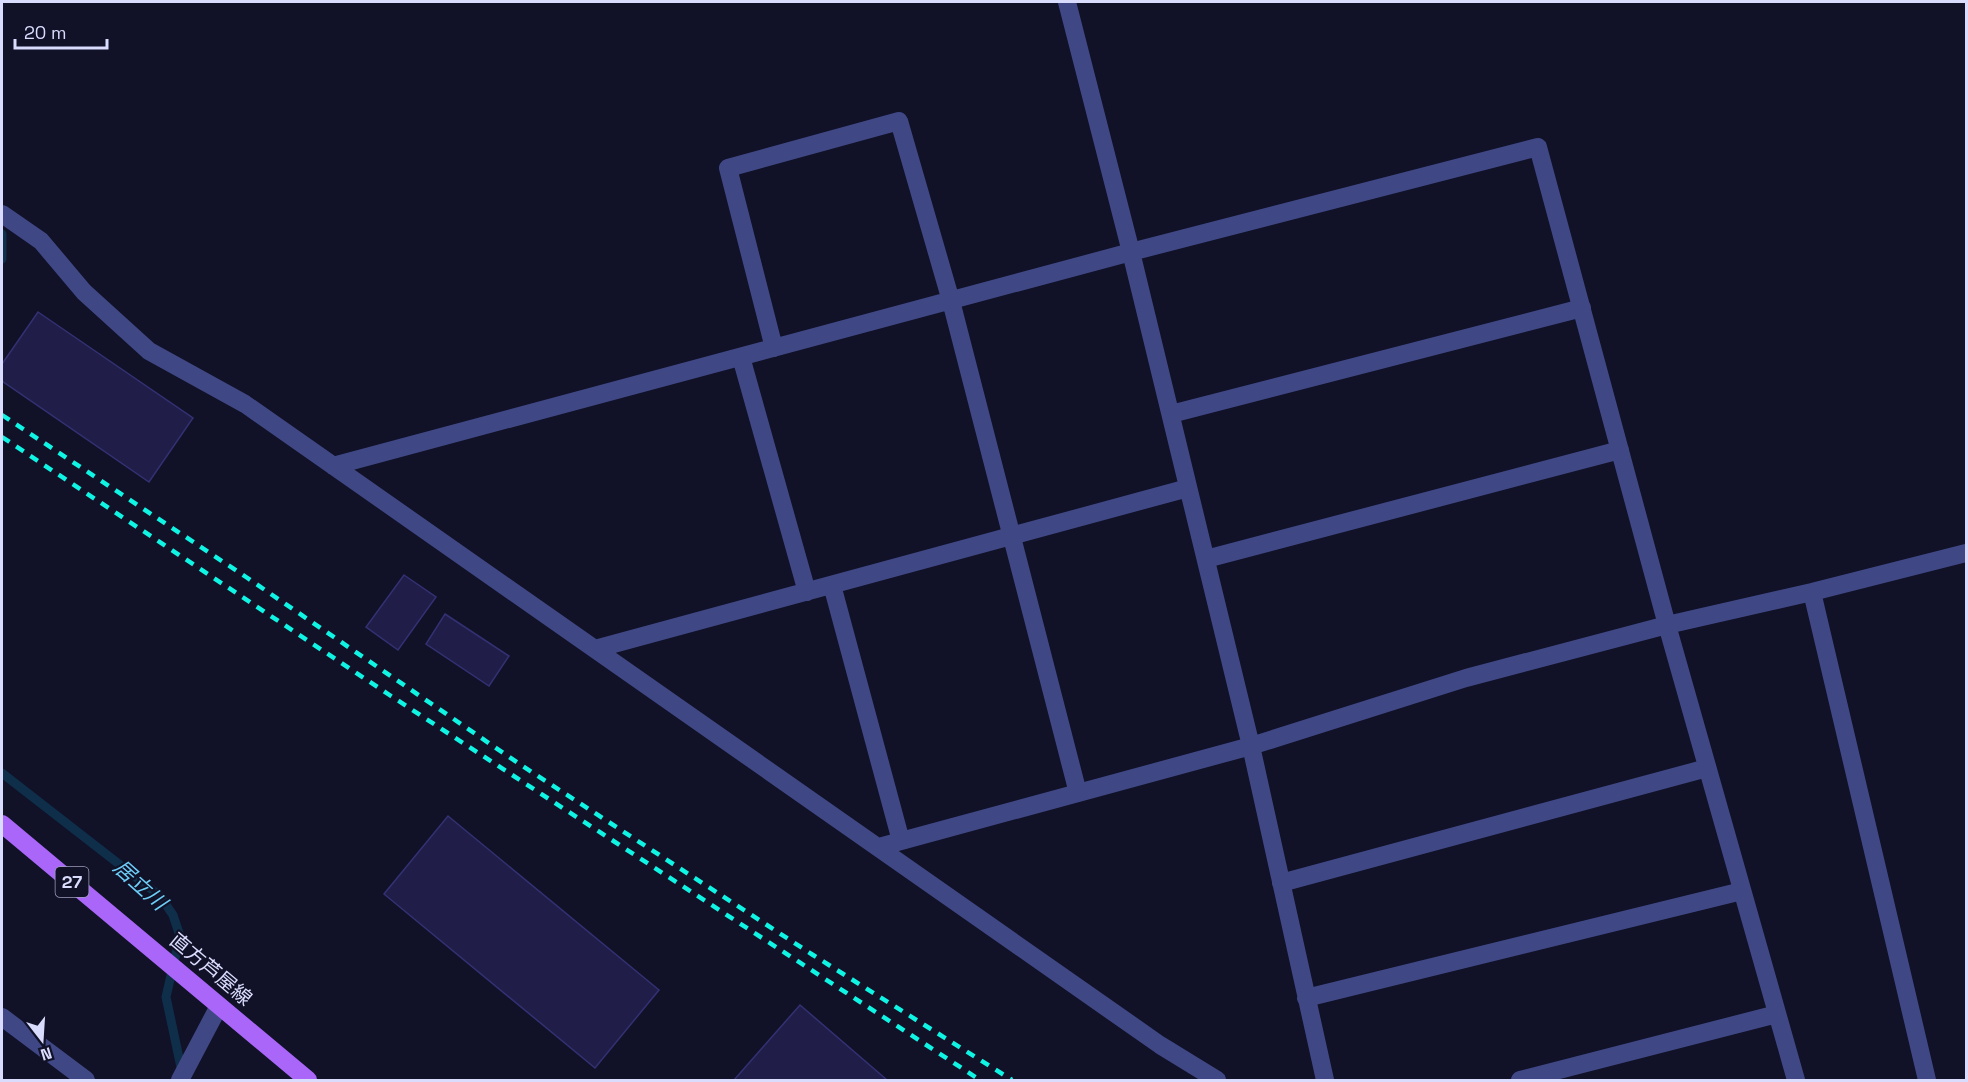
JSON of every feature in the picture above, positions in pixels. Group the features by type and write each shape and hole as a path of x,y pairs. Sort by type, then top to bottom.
{"main road":[{"name":"直方芦屋線","path":"2,824 308,1080"}],"street":[{"path":"1067,2 1131,252 1251,746 1325,1080"},
{"path":"774,348 728,168 899,121 951,301 1078,793"},
{"path":"333,466 1131,252 1538,147 1667,625 1796,1080"},
{"path":"2,214 41,241 84,292 149,351 245,404 1160,1045 1217,1080"},
{"path":"1171,414 1582,308"},
{"path":"741,357 807,592"},
{"path":"1206,559 1620,450"},
{"path":"595,649 1188,488"},
{"path":"879,847 1251,746 1466,678 1667,625 1812,592 1966,553"},
{"path":"832,585 901,841"},
{"path":"1812,592 1927,1080"},
{"path":"1281,883 1707,768"},
{"path":"1306,998 1742,891"},
{"path":"180,1080 219,1006"},
{"path":"1520,1080 1777,1014"},
{"path":"2,1017 86,1080"}],"building":[{"path":"38,312 193,418 149,482 2,381 2,364"},
{"path":"404,575 436,597 398,650 366,627"},
{"path":"445,614 509,656 489,686 426,644"},
{"path":"448,816 659,990 595,1068 384,894"},
{"path":"800,1005 887,1080 734,1080"}],"waterway":[{"path":"2,234 2,259"},
{"name":"居立川","path":"2,773 160,896 173,915 180,936 166,997 182,1072"}],"railway":[{"path":"2,415 246,577 518,763 813,955 1012,1080"},
{"path":"2,437 391,696 980,1080"}]}
